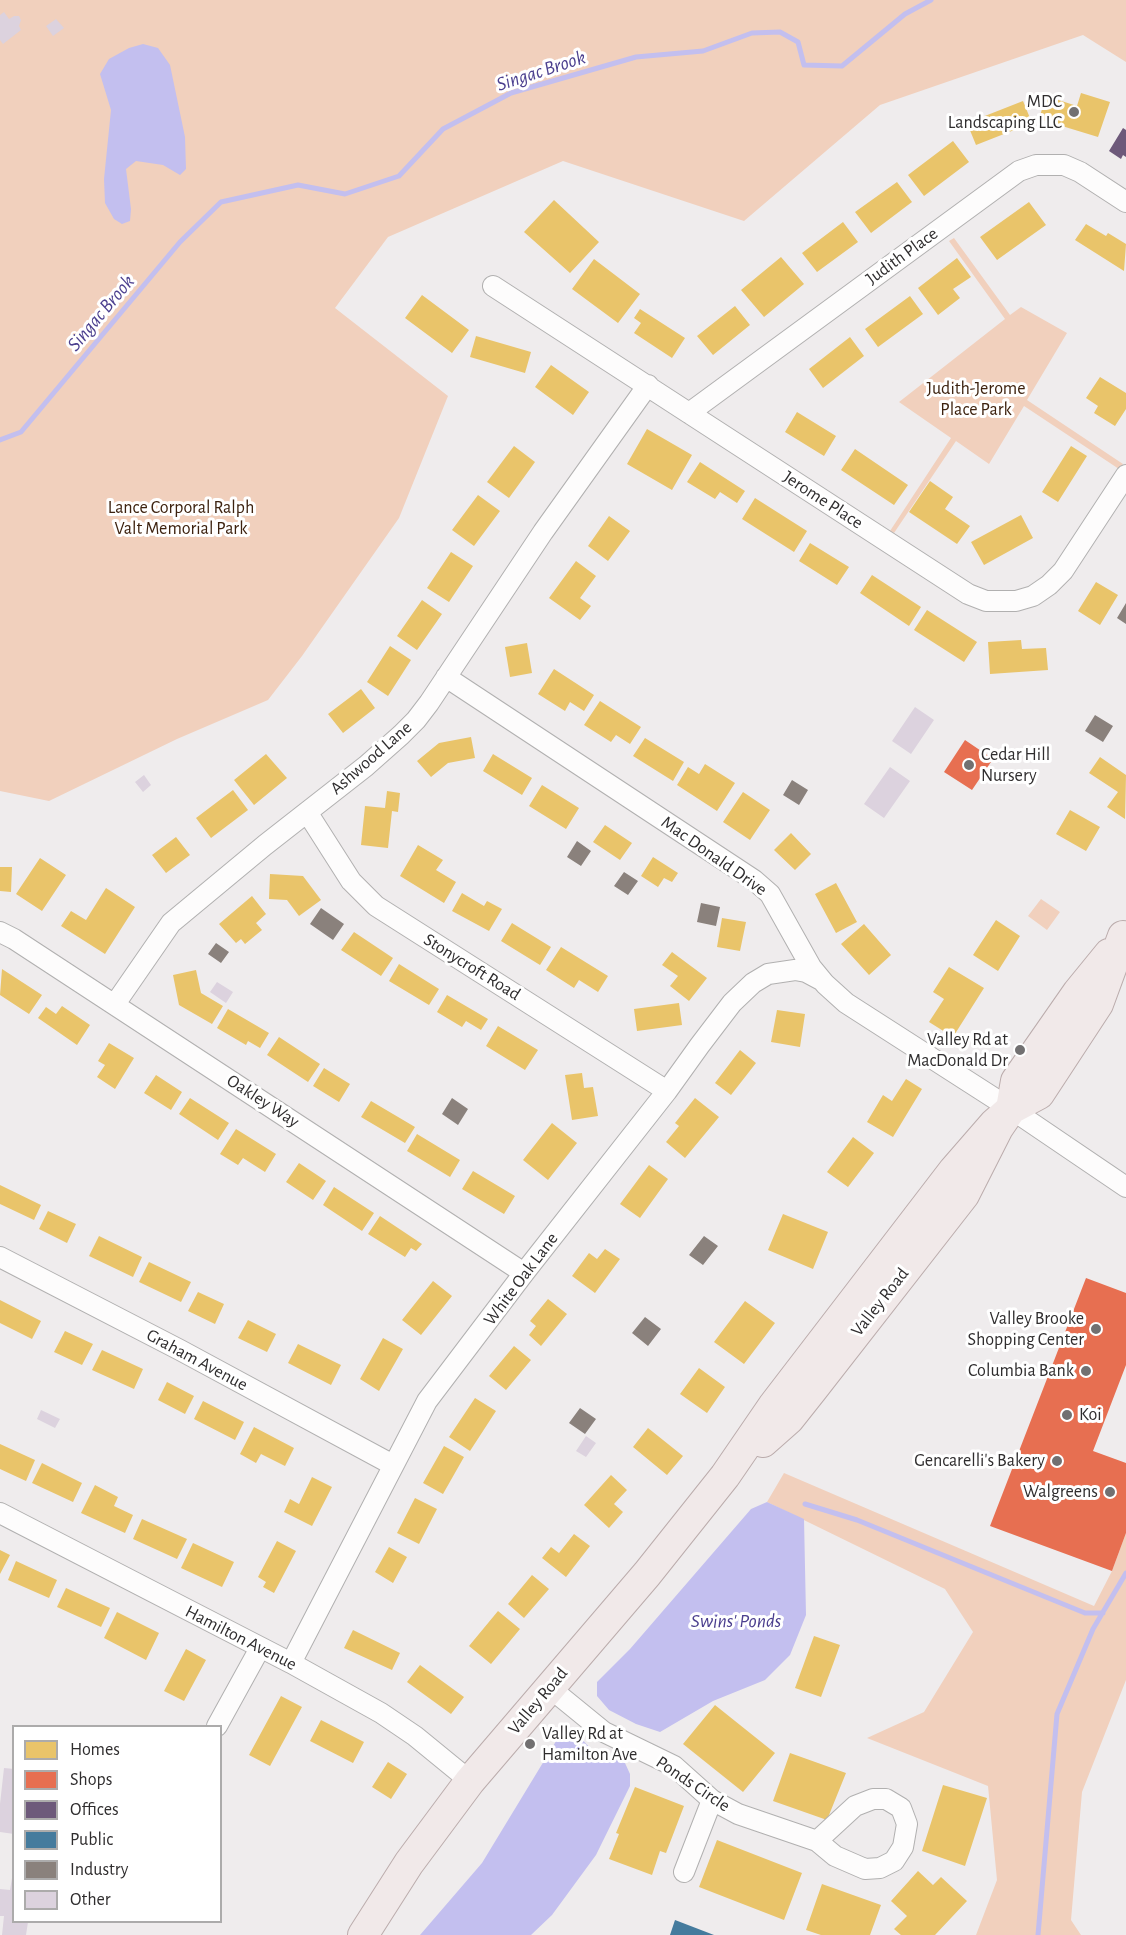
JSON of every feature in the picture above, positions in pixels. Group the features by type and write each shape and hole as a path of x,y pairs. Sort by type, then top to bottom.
{"main road":[{"path":"1011,1108 1016,1081 1077,992 1125,934"},
{"name":"Valley Road","path":"363,1935 409,1863 470,1781 647,1574 725,1476 777,1400 954,1170 1011,1108"}],"street":[{"name":"Judith Place","path":"690,413 1019,171 1036,165 1064,165 1080,172 1126,202"},
{"name":"Jerome Place","path":"493,286 968,594 986,601 1004,603 1016,601 1033,596 1049,585 1063,571 1126,475"},
{"name":"Ashwood Lane","path":"115,1005 171,923 401,735 429,703 543,532 648,386"},
{"name":"Mac Donald Drive","path":"446,677 754,880 770,894 793,932 801,952 821,980 846,1004 1011,1108 1126,1187"},
{"name":"Stonycroft Road","path":"307,812 351,881 376,906 667,1091"},
{"name":"Oakley Way","path":"0,932 524,1273"},
{"name":"White Oak Lane","path":"291,1663 428,1401 732,1003 753,983 768,974 784,970 806,972 821,980"},
{"name":"Graham Avenue","path":"0,1257 180,1350 393,1465"},
{"name":"Hamilton Avenue","path":"0,1513 291,1663 381,1713 470,1781"},
{"path":"218,1725 260,1648"},
{"name":"Ponds Circle","path":"550,1688 604,1732 674,1766 712,1800 738,1814 817,1841"},
{"path":"684,1872 712,1800"}],"green space":[{"name":"Lance Corporal Ralph Valt Memorial Park","path":"0,0 1126,0 1126,62 1083,35 880,105 744,221 563,161 388,237 335,308 448,396 399,518 302,656 268,700 177,739 49,801 0,791"},
{"name":"Judith-Jerome Place Park","path":"954,238 1010,315 1021,307 1067,333 1027,400 1123,464 1119,469 1024,406 989,464 956,441 894,533 890,531 951,438 899,402 1005,319 949,241"},
{"path":"1041,899 1060,912 1047,930 1028,916"},
{"path":"784,1473 1094,1606 1112,1571 1126,1533 1126,1680 1082,1792 1071,1920 1081,1935 976,1935 997,1880 988,1786 867,1738 924,1712 973,1632 945,1589 767,1502"}],"water":[{"path":"143,44 158,48 170,65 185,137 186,169 180,175 163,165 136,161 126,169 131,209 130,221 122,224 114,219 105,203 104,179 111,110 100,74 109,59 129,48"},
{"name":"Swins' Ponds","path":"767,1502 804,1519 806,1615 790,1655 765,1680 713,1701 660,1732 636,1724 609,1710 597,1696 597,1682 630,1649 751,1509"},
{"path":"564,1728 578,1735 591,1749 625,1763 630,1774 630,1786 596,1855 552,1915 531,1935 420,1935 482,1863"}],"building: Homes":[{"name":"MDC Landscaping LLC","path":"1081,93 1110,102 1098,137 1039,119 1046,96 1077,106"},
{"path":"1023,101 1032,123 976,145 967,123"},
{"path":"953,141 969,162 924,196 908,175"},
{"path":"897,182 912,202 871,233 855,212"},
{"path":"554,200 599,242 570,273 524,232"},
{"path":"1029,202 1046,225 997,260 980,237"},
{"path":"843,222 858,242 817,272 802,253"},
{"path":"1086,224 1126,244 1124,271 1075,240"},
{"path":"781,257 804,284 764,317 741,290"},
{"path":"957,258 971,277 953,289 960,298 938,315 918,288"},
{"path":"594,259 640,294 618,323 572,289"},
{"path":"422,295 469,330 452,353 405,318"},
{"path":"910,296 923,314 878,347 865,329"},
{"path":"735,306 750,325 713,355 697,336"},
{"path":"640,309 685,338 672,358 634,333 641,323 634,318"},
{"path":"476,336 531,352 525,373 470,357"},
{"path":"850,337 864,356 823,388 809,369"},
{"path":"551,365 589,392 573,415 535,387"},
{"path":"1100,377 1126,393 1126,409 1115,426 1094,413 1098,406 1086,398"},
{"path":"797,412 836,436 824,456 785,432"},
{"path":"647,429 692,455 672,490 627,464"},
{"path":"514,446 535,462 509,498 487,482"},
{"path":"1071,446 1087,456 1058,502 1042,492"},
{"path":"855,449 908,485 894,505 841,470"},
{"path":"700,462 745,491 737,503 720,492 715,499 687,482"},
{"path":"930,481 953,497 945,509 970,526 957,544 909,512"},
{"path":"478,495 500,511 474,546 452,530"},
{"path":"755,498 807,531 794,552 742,519"},
{"path":"1021,515 1033,538 984,565 971,542"},
{"path":"609,516 630,531 608,561 588,546"},
{"path":"810,543 849,567 837,585 799,561"},
{"path":"451,552 473,566 449,602 427,588"},
{"path":"576,561 596,576 580,598 591,606 580,620 549,598"},
{"path":"872,575 921,607 909,626 860,593"},
{"path":"1096,582 1118,595 1100,625 1078,611"},
{"path":"422,600 442,614 417,650 397,636"},
{"path":"927,610 977,642 964,662 914,630"},
{"path":"1021,640 1022,649 1046,648 1048,670 990,674 988,642"},
{"path":"527,643 532,673 510,677 505,647"},
{"path":"390,646 411,660 388,696 367,682"},
{"path":"554,669 594,695 584,711 570,702 565,711 538,694"},
{"path":"361,689 375,708 343,733 328,714"},
{"path":"600,701 641,727 630,744 616,735 611,742 584,725"},
{"path":"471,737 475,758 448,763 431,777 417,761 439,743"},
{"path":"645,738 684,762 673,781 633,756"},
{"path":"266,754 287,778 254,805 234,780"},
{"path":"493,754 532,778 522,795 483,771"},
{"path":"1100,757 1126,775 1125,819 1107,807 1118,792 1089,773"},
{"path":"705,764 735,783 717,811 677,785 688,767 699,774"},
{"path":"542,785 579,808 566,829 529,806"},
{"path":"233,790 248,810 211,838 196,818"},
{"path":"387,791 400,793 398,812 392,811 388,848 361,845 365,806 385,808"},
{"path":"743,792 770,810 750,840 723,822"},
{"path":"1070,810 1100,827 1086,851 1056,834"},
{"path":"605,825 632,843 620,860 593,842"},
{"path":"791,833 811,854 795,870 774,850"},
{"path":"176,837 190,855 166,873 152,855"},
{"path":"418,845 443,860 436,870 456,882 444,903 400,876"},
{"path":"653,857 678,873 672,882 664,878 658,887 641,876"},
{"path":"40,858 66,875 42,911 16,894"},
{"path":"0,867 12,867 11,892 0,891"},
{"path":"270,874 303,876 321,900 299,916 287,900 269,899"},
{"path":"836,883 857,922 836,933 815,894"},
{"path":"106,888 135,907 105,954 61,926 71,911 86,920"},
{"path":"462,893 484,906 487,901 502,909 489,931 452,911"},
{"path":"252,896 266,914 256,923 262,930 245,944 241,939 236,943 219,924"},
{"path":"722,918 746,922 740,951 717,947"},
{"path":"996,920 1020,936 998,971 973,955"},
{"path":"512,923 551,947 540,965 501,941"},
{"path":"864,924 891,955 869,975 841,944"},
{"path":"354,932 393,958 381,976 341,950"},
{"path":"561,947 608,976 598,992 579,980 574,988 546,970"},
{"path":"672,952 707,978 689,1001 670,986 678,976 662,965"},
{"path":"399,964 439,989 429,1005 389,981"},
{"path":"949,967 984,988 953,1037 929,1022 944,999 933,992"},
{"path":"2,969 42,995 29,1014 0,995"},
{"path":"196,970 201,993 223,1006 212,1024 179,1005 173,975"},
{"path":"447,995 488,1019 481,1030 466,1021 462,1027 437,1012"},
{"path":"679,1003 682,1025 637,1031 634,1009"},
{"path":"62,1006 90,1025 77,1045 38,1018 46,1007 56,1014"},
{"path":"228,1009 269,1033 260,1048 248,1041 246,1045 217,1028"},
{"path":"777,1010 805,1014 800,1047 771,1042"},
{"path":"498,1026 538,1050 525,1070 486,1046"},
{"path":"279,1037 320,1064 308,1082 267,1055"},
{"path":"109,1043 134,1058 115,1089 97,1077 105,1065 98,1061"},
{"path":"740,1050 756,1063 731,1095 715,1083"},
{"path":"324,1068 350,1084 339,1102 313,1086"},
{"path":"582,1073 584,1088 593,1087 598,1116 572,1120 565,1075"},
{"path":"156,1075 182,1092 171,1110 144,1093"},
{"path":"906,1079 922,1089 893,1137 867,1122 883,1095 892,1101"},
{"path":"190,1098 229,1123 218,1140 179,1114"},
{"path":"695,1098 719,1117 685,1158 666,1142 679,1126 675,1123"},
{"path":"371,1101 415,1127 405,1143 361,1117"},
{"path":"552,1123 577,1143 548,1180 523,1160"},
{"path":"236,1129 276,1154 265,1172 243,1158 238,1165 220,1154"},
{"path":"417,1134 460,1160 450,1177 407,1151"},
{"path":"853,1137 874,1153 848,1187 827,1172"},
{"path":"299,1163 326,1181 313,1200 286,1182"},
{"path":"649,1165 668,1179 640,1218 620,1204"},
{"path":"473,1171 515,1196 504,1214 462,1189"},
{"path":"0,1185 41,1205 34,1220 0,1204"},
{"path":"334,1187 374,1213 362,1231 323,1205"},
{"path":"48,1211 76,1224 67,1243 39,1229"},
{"path":"783,1214 828,1232 813,1269 768,1250"},
{"path":"380,1216 422,1244 416,1251 411,1248 405,1257 368,1234"},
{"path":"99,1236 142,1257 133,1277 89,1256"},
{"path":"605,1249 620,1259 595,1293 572,1276 589,1253 597,1259"},
{"path":"149,1262 191,1282 181,1302 139,1282"},
{"path":"433,1281 452,1296 421,1335 402,1320"},
{"path":"198,1292 224,1304 215,1324 188,1311"},
{"path":"548,1299 567,1314 541,1346 529,1335 536,1326 530,1321"},
{"path":"0,1300 41,1321 32,1339 0,1323"},
{"path":"745,1301 775,1323 744,1364 714,1342"},
{"path":"248,1320 276,1334 267,1352 238,1338"},
{"path":"65,1331 93,1344 82,1365 54,1352"},
{"path":"383,1338 403,1349 379,1391 360,1379"},
{"path":"298,1344 341,1365 331,1385 288,1363"},
{"path":"514,1346 531,1360 506,1390 489,1376"},
{"path":"102,1350 143,1369 134,1389 92,1370"},
{"path":"699,1368 725,1387 707,1413 680,1394"},
{"path":"167,1382 194,1396 185,1414 158,1400"},
{"path":"475,1398 496,1411 470,1451 449,1437"},
{"path":"203,1401 244,1422 235,1440 194,1419"},
{"path":"254,1427 294,1448 285,1466 261,1454 256,1463 240,1454"},
{"path":"648,1428 683,1456 667,1475 633,1447"},
{"path":"0,1444 35,1460 26,1481 0,1469"},
{"path":"444,1446 464,1457 443,1494 423,1483"},
{"path":"42,1463 82,1483 73,1502 32,1483"},
{"path":"611,1475 627,1490 614,1504 623,1512 609,1528 584,1505"},
{"path":"312,1477 332,1487 312,1526 284,1512 290,1499 299,1504"},
{"path":"95,1485 118,1497 114,1506 133,1515 125,1533 81,1513"},
{"path":"415,1498 437,1509 419,1544 397,1533"},
{"path":"142,1519 187,1539 177,1559 133,1539"},
{"path":"574,1534 590,1546 566,1577 542,1558 551,1547 559,1553"},
{"path":"277,1541 296,1551 274,1593 263,1587 266,1582 258,1577"},
{"path":"193,1543 234,1562 222,1587 181,1568"},
{"path":"389,1547 407,1557 393,1583 375,1572"},
{"path":"0,1550 10,1555 0,1574"},
{"path":"16,1561 57,1580 49,1598 8,1580"},
{"path":"532,1575 549,1589 524,1618 508,1604"},
{"path":"66,1588 110,1608 101,1627 57,1607"},
{"path":"498,1611 520,1629 491,1664 469,1646"},
{"path":"117,1612 159,1633 146,1660 104,1638"},
{"path":"353,1630 400,1653 392,1670 344,1648"},
{"path":"814,1636 840,1645 821,1697 795,1688"},
{"path":"186,1649 206,1660 184,1701 164,1691"},
{"path":"420,1665 464,1697 451,1714 407,1682"},
{"path":"281,1696 302,1707 270,1766 249,1755"},
{"path":"715,1705 775,1753 743,1792 683,1744"},
{"path":"321,1720 364,1742 353,1763 310,1741"},
{"path":"790,1753 846,1773 827,1820 773,1801"},
{"path":"388,1762 407,1774 391,1799 372,1787"},
{"path":"943,1785 987,1798 965,1866 922,1851"},
{"path":"635,1787 684,1806 666,1853 660,1851 652,1875 609,1859 619,1834 616,1833"},
{"path":"717,1840 802,1873 784,1920 699,1887"},
{"path":"918,1871 933,1885 941,1877 967,1901 935,1935 901,1935 894,1929 907,1916 891,1901"},
{"path":"822,1884 881,1905 870,1935 821,1935 806,1930"}],"building: Shops":[{"name":"Cedar Hill Nursery","path":"965,740 993,759 972,790 944,772"},
{"path":"1086,1278 1126,1293 1126,1365 1093,1451 1126,1463 1126,1533 1112,1571 990,1526"}],"building: Offices":[{"path":"1123,128 1126,130 1126,157 1123,155 1121,159 1109,151"}],"building: Public":[{"path":"675,1920 714,1935 670,1935"}],"building: Industry":[{"path":"1126,603 1126,624 1117,618"},
{"path":"1095,715 1113,726 1103,742 1085,731"},
{"path":"792,780 808,790 799,805 783,795"},
{"path":"577,841 591,851 581,866 567,857"},
{"path":"624,872 638,881 628,895 614,886"},
{"path":"701,903 720,907 716,926 697,922"},
{"path":"321,908 344,924 333,940 310,924"},
{"path":"216,943 229,952 221,963 208,954"},
{"path":"452,1098 468,1109 458,1125 442,1114"},
{"path":"704,1236 718,1246 703,1265 689,1255"},
{"path":"645,1317 661,1329 648,1346 632,1333"},
{"path":"580,1408 596,1419 585,1434 569,1423"}],"building: Other":[{"path":"4,12 9,19 19,16 21,30 3,44 0,40 0,15"},
{"path":"56,19 64,28 53,36 46,26"},
{"path":"915,707 934,720 911,754 892,741"},
{"path":"890,767 910,781 884,818 864,804"},
{"path":"144,775 151,785 143,792 135,782"},
{"path":"217,982 233,992 226,1003 210,992"},
{"path":"41,1410 60,1419 55,1428 37,1419"},
{"path":"586,1436 596,1443 586,1457 576,1451"},
{"path":"4,1768 12,1769 12,1834 0,1832"},
{"path":"12,1878 12,1923 28,1923 26,1935 2,1935 4,1916 0,1916 0,1889 10,1890"}],"waterway":[{"name":"Singac Brook","path":"0,440 21,432 180,242 221,202 298,185 345,194 399,176 443,129 511,93 636,57 703,51 752,33 780,32 798,42 804,65 842,66 905,14 931,0"},
{"path":"805,1504 857,1520 1085,1613 1103,1613"},
{"path":"1038,1935 1057,1714 1093,1629 1126,1573"}],"place":[{"name":"MDC Landscaping LLC","path":"1074,112"},
{"name":"Cedar Hill Nursery","path":"969,765"},
{"name":"Valley Rd at MacDonald Dr","path":"1020,1050"},
{"name":"Valley Brooke Shopping Center","path":"1096,1329"},
{"name":"Columbia Bank","path":"1086,1371"},
{"name":"Koi","path":"1067,1415"},
{"name":"Gencarelli's Bakery","path":"1057,1461"},
{"name":"Walgreens","path":"1110,1492"},
{"name":"Valley Rd at Hamilton Ave","path":"530,1744"}]}
